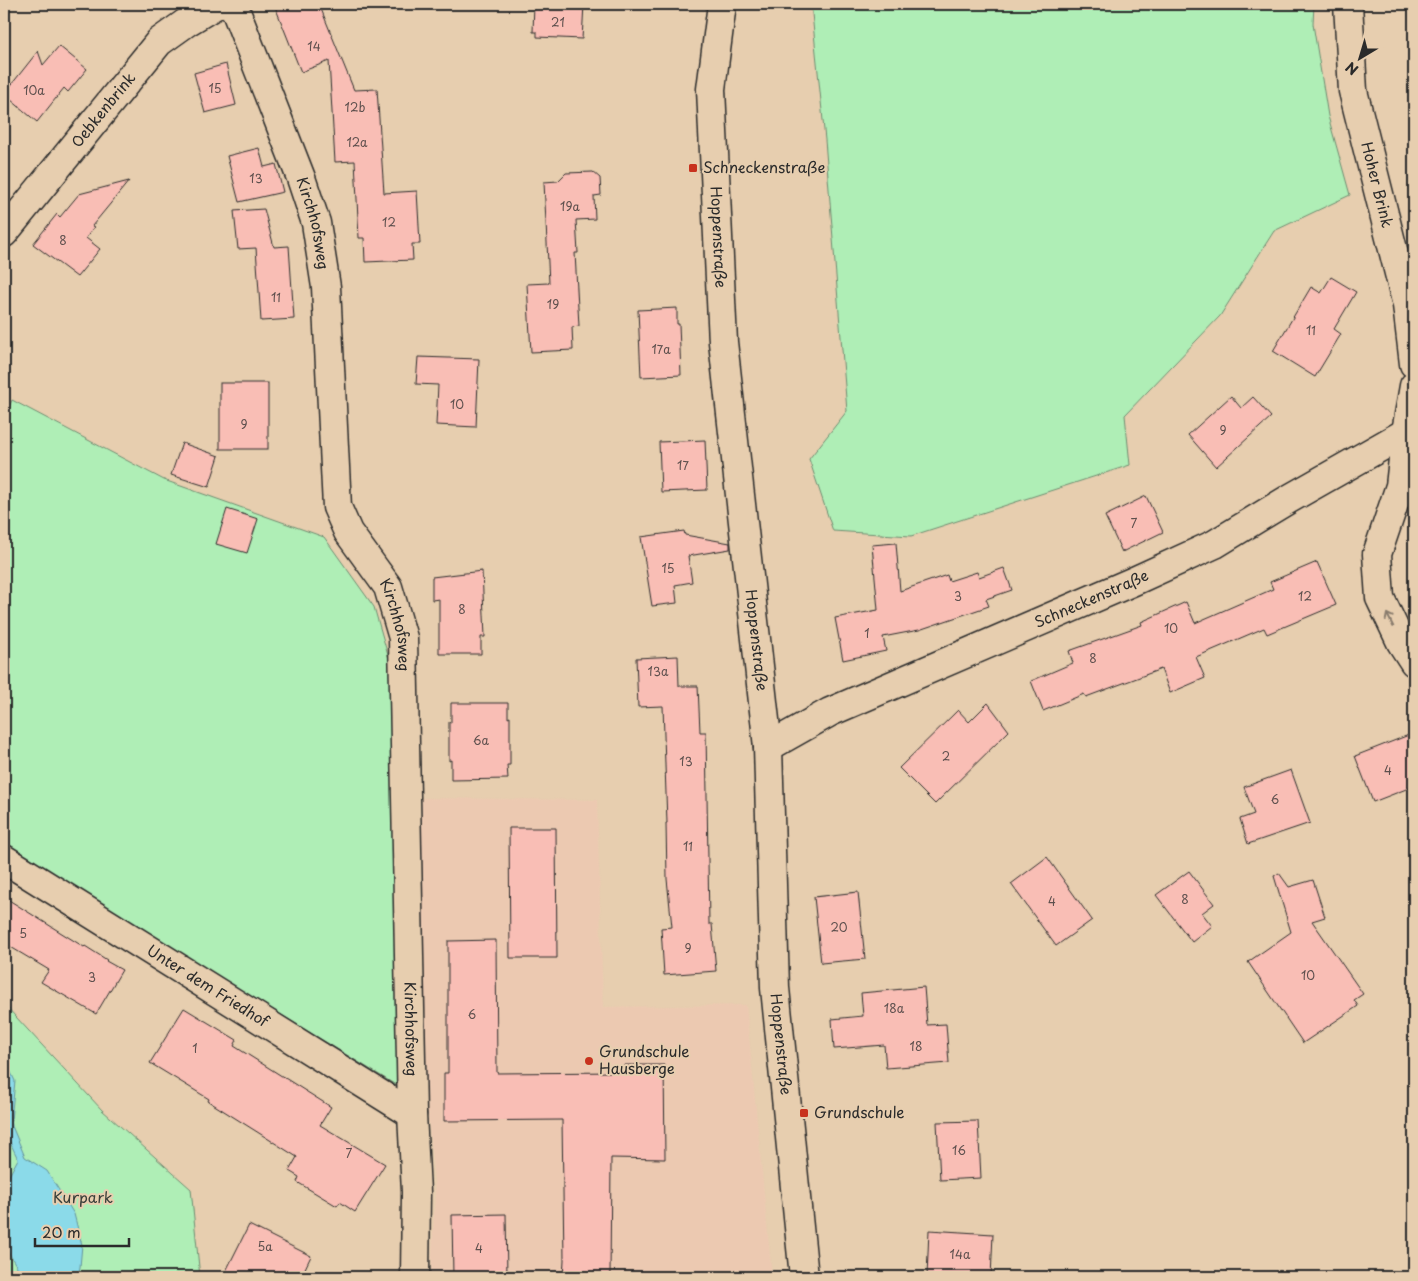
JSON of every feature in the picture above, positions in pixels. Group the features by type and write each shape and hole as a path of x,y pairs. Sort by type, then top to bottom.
{"street":[{"name":"Oebkenbrink","path":"4,233 159,42 217,4"},
{"name":"Kirchhofsweg","path":"233,4 301,178 316,223 326,288 337,507 348,532 388,587 403,638 412,1114 416,1192 415,1277"},
{"name":"Hoppenstraße","path":"722,4 710,90 723,342 768,747 775,988 804,1277"},
{"name":"Hoher Brink","path":"1348,4 1353,91 1407,305 1414,364"},
{"path":"1414,386 1410,430 1400,486 1377,554 1380,598 1401,642 1414,662"},
{"name":"Schneckenstraße","path":"768,747 830,712 1134,581 1215,544 1289,499 1410,430"},
{"name":"Unter dem Friedhof","path":"4,859 412,1114"}],"shaded area":[{"name":"Grundschule Hausberge","path":"417,798 597,800 603,1007 746,1005 772,1277 431,1277 435,1193 428,1114"}],"green space":[{"path":"811,4 1314,4 1313,24 1328,116 1350,195 1274,231 1220,316 1125,415 1130,465 911,536 833,531 809,459 847,411 825,140"},
{"path":"12,400 164,480 324,537 374,607 389,659 399,1087 4,845 4,419"},
{"name":"Kurpark","path":"4,1004 102,1110 191,1189 200,1277 4,1277"}],"water":[{"path":"4,1058 15,1081 12,1126 25,1157 47,1171 74,1214 82,1245 78,1277 23,1277 4,1245 4,1185 18,1159 4,1130"}],"building":[{"path":"274,4 319,4 354,90 377,89 384,193 417,191 420,244 412,244 413,260 365,262 364,238 359,238 355,161 335,162 329,61 301,72"},
{"path":"534,4 584,4 582,39 537,37 537,32 533,32"},
{"path":"59,46 87,69 68,92 64,88 37,122 4,94 38,51 43,65"},
{"path":"226,64 236,105 205,113 194,73"},
{"path":"259,148 264,167 276,164 283,192 239,202 227,156"},
{"path":"593,172 600,178 601,195 594,196 595,219 576,220 578,253 575,253 579,326 572,327 573,350 531,352 527,284 549,283 544,182 558,181 566,173"},
{"path":"129,181 92,226 94,227 86,238 100,249 77,277 33,244 57,214 60,217 79,194"},
{"path":"264,209 274,247 289,246 294,319 261,321 256,248 238,249 234,211"},
{"path":"1331,277 1356,292 1334,329 1341,334 1315,377 1273,351 1311,287 1321,293"},
{"path":"677,308 681,375 641,377 638,310"},
{"path":"418,357 479,359 476,427 436,425 438,385 416,384"},
{"path":"220,383 268,383 268,449 220,449"},
{"path":"1231,396 1241,408 1253,397 1271,417 1216,467 1188,435"},
{"path":"705,440 707,490 661,492 659,442"},
{"path":"182,443 219,456 209,487 171,475"},
{"path":"1146,496 1163,532 1122,552 1105,516"},
{"path":"227,509 258,519 247,553 216,544"},
{"path":"684,531 685,535 730,543 730,549 688,556 692,582 675,585 677,603 652,606 641,537"},
{"path":"896,543 900,591 947,575 949,581 977,572 979,577 1004,568 1012,590 986,599 989,606 919,630 883,637 886,651 843,660 835,618 878,610 872,545"},
{"path":"1317,562 1336,605 1267,634 1264,628 1196,657 1205,678 1170,693 1161,669 1086,697 1084,694 1043,711 1031,681 1073,663 1069,651 1142,625 1141,622 1186,602 1195,623 1273,589 1270,582"},
{"path":"482,571 485,637 481,637 481,654 439,654 439,599 432,600 432,577"},
{"path":"678,656 679,686 698,686 700,732 706,732 709,924 712,924 716,971 664,975 661,928 672,927 667,879 663,706 638,707 636,658"},
{"path":"451,703 508,703 508,718 510,717 510,765 507,765 508,779 451,780 449,722 451,723"},
{"path":"988,703 1009,731 935,804 899,768 958,710 969,722"},
{"path":"1414,733 1414,786 1373,802 1355,756"},
{"path":"1291,770 1310,823 1248,844 1240,819 1254,814 1244,787"},
{"path":"509,828 556,828 557,958 510,958"},
{"path":"1047,857 1092,920 1056,946 1011,884"},
{"path":"1189,871 1214,904 1202,913 1212,926 1192,942 1156,895"},
{"path":"1279,873 1289,887 1313,880 1325,917 1312,921 1363,994 1354,1000 1358,1006 1303,1043 1248,962 1291,932 1274,876"},
{"path":"858,892 865,959 821,963 814,897"},
{"path":"4,897 122,970 96,1014 41,982 49,970 4,943"},
{"path":"496,940 497,1073 624,1072 624,1065 664,1065 665,1159 611,1158 610,1277 563,1277 562,1120 444,1121 444,1073 448,1073 448,941"},
{"path":"924,987 927,1025 946,1024 949,1063 886,1068 884,1045 834,1049 832,1019 863,1016 861,993"},
{"path":"184,1008 237,1040 234,1046 331,1107 320,1125 385,1164 355,1212 340,1202 337,1206 297,1182 299,1177 289,1171 297,1157 150,1063"},
{"path":"978,1121 981,1178 940,1180 937,1122"},
{"path":"506,1214 507,1277 453,1277 452,1215"},
{"path":"249,1225 311,1256 301,1277 223,1277"},
{"path":"929,1230 993,1234 991,1277 927,1277"}],"place":[{"name":"Schneckenstraße","path":"693,168"},
{"name":"Grundschule Hausberge","path":"589,1061"},
{"name":"Grundschule","path":"804,1113"}]}
